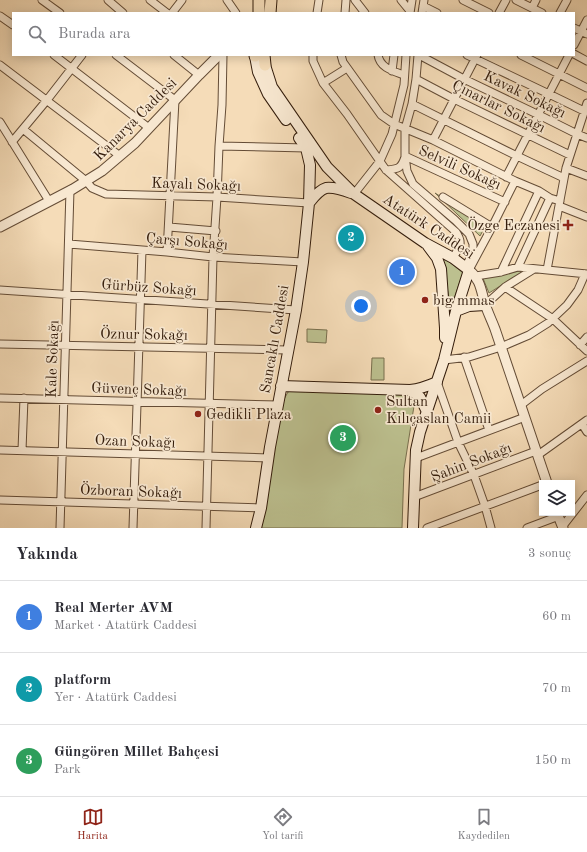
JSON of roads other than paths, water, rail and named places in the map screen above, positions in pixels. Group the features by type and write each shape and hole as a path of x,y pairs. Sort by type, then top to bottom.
{"main road":[{"path":"258,12 259,0"},
{"path":"265,12 266,0"},
{"path":"270,12 271,0"},
{"name":"Atatürk Caddesi","path":"259,57 258,72 268,94 306,148"},
{"name":"Atatürk Caddesi","path":"259,57 272,87 327,167 354,194 425,243 453,258 470,271"},
{"name":"Sancaklı Caddesi","path":"256,528 261,508 296,310 303,262 309,203 310,165 306,148"},
{"path":"309,203 325,188 341,189 354,194"},
{"path":"425,243 437,258 441,269 445,328 444,360"},
{"path":"413,528 416,450 420,432 444,360 456,311 470,271"},
{"path":"456,311 469,306 485,305"},
{"path":"282,386 417,390 437,382"},
{"path":"410,390 420,397 427,412"}],"street":[{"path":"42,0 59,12"},
{"path":"108,0 122,12"},
{"path":"150,0 166,12"},
{"path":"173,12 182,0"},
{"path":"227,0 235,12"},
{"path":"317,12 318,0"},
{"path":"345,12 346,0"},
{"path":"401,0 410,12"},
{"path":"410,12 412,0"},
{"path":"463,0 487,12"},
{"path":"500,12 506,0"},
{"path":"516,0 540,12"},
{"path":"532,8 536,0"},
{"path":"561,12 567,0"},
{"path":"359,1 364,12"},
{"path":"423,6 434,12"},
{"path":"0,16 12,24"},
{"path":"575,45 584,33 587,20"},
{"path":"575,28 584,33"},
{"path":"575,55 587,61"},
{"path":"55,56 149,128"},
{"path":"12,142 81,56"},
{"path":"117,56 175,100 167,252"},
{"path":"175,56 199,75"},
{"name":"Kanarya Caddesi","path":"0,228 102,172 135,143 218,56"},
{"path":"206,528 213,257 216,230 223,56"},
{"path":"313,56 313,61 323,83 347,114 386,170 456,232 460,239 460,245 453,258"},
{"path":"341,56 342,62 382,114 394,124 433,140 506,177 539,191 559,204 587,216"},
{"path":"378,56 383,65 392,71 404,75"},
{"path":"392,71 394,56"},
{"path":"354,194 380,161 392,134 404,85 406,56"},
{"path":"419,56 412,104 405,129 405,156 407,171 413,184 469,234 473,244 470,271"},
{"name":"Kavak Sokağı","path":"421,56 464,79 587,138"},
{"path":"523,56 587,88"},
{"path":"506,177 568,56"},
{"path":"433,140 476,57 584,111"},
{"path":"0,65 120,156"},
{"path":"323,83 347,68"},
{"name":"Çınarlar Sokağı","path":"416,79 570,155"},
{"path":"412,104 564,178"},
{"path":"547,270 566,168 587,104"},
{"path":"0,122 49,201"},
{"name":"Kayalı Sokağı","path":"24,129 86,181 92,188 106,194 217,197 309,203"},
{"path":"219,146 306,148"},
{"path":"386,170 399,167 403,164 405,156"},
{"name":"Selvili Sokağı","path":"405,156 505,202"},
{"path":"566,168 587,176"},
{"path":"470,271 515,181"},
{"name":"Kale Sokağı","path":"60,528 70,190"},
{"path":"501,272 539,191"},
{"path":"443,197 492,227"},
{"path":"518,267 550,198"},
{"path":"169,227 216,230"},
{"name":"Çarşı Sokağı","path":"69,244 213,257 303,262"},
{"path":"133,528 142,250"},
{"path":"444,360 469,357 501,347 529,334 553,319 567,305 578,290 586,274 518,267 501,272 470,271"},
{"path":"485,305 505,287 534,269"},
{"name":"Atatürk Caddesi","path":"470,271 481,289 485,305 501,347 546,480"},
{"path":"505,287 553,319 587,351"},
{"name":"Gürbüz Sokağı","path":"0,290 296,310"},
{"path":"580,345 587,337"},
{"name":"Öznur Sokağı","path":"0,344 288,350"},
{"path":"464,357 490,430"},
{"path":"521,405 542,389 587,361"},
{"path":"437,382 458,442 474,475 491,528"},
{"name":"Güvenç Sokağı","path":"0,398 278,406"},
{"path":"22,450 24,398"},
{"path":"416,458 525,417"},
{"path":"584,422 587,432"},
{"name":"Şahin Sokağı","path":"414,497 537,453 584,422"},
{"name":"Ozan Sokağı","path":"0,450 269,458"},
{"path":"427,528 539,487"},
{"path":"558,516 563,527 587,496"},
{"name":"Özboran Sokağı","path":"0,500 261,508"},
{"path":"527,528 556,516"}],"place":[{"name":"Özge Eczanesi","path":"568,225"},
{"name":"platform","path":"351,238"},
{"name":"Real Merter AVM","path":"402,272"},
{"name":"big mmas","path":"425,300"},
{"name":"Sultan Kılıçaslan Camii","path":"378,410"},
{"name":"Gedikli Plaza","path":"198,414"},
{"name":"Güngören Millet Bahçesi","path":"343,438"}]}
